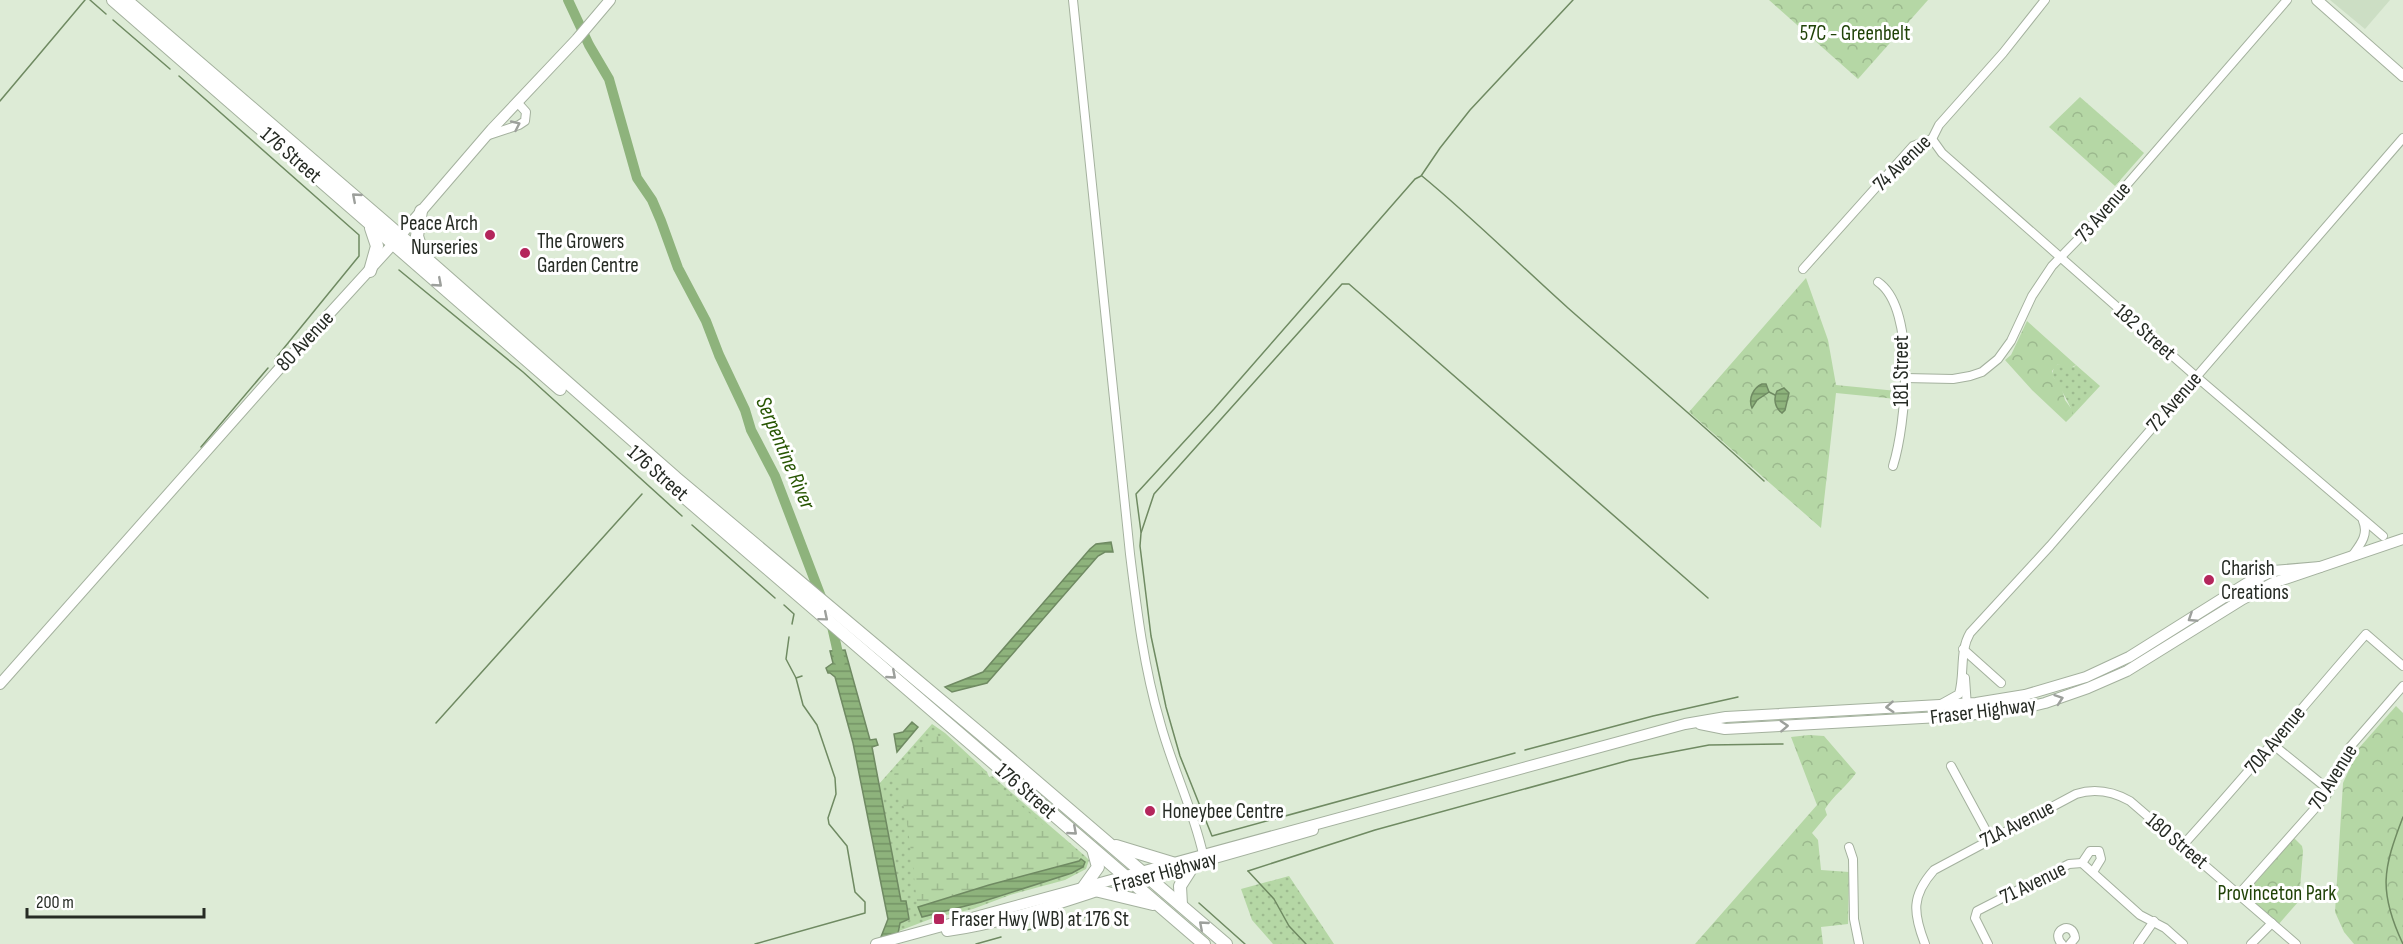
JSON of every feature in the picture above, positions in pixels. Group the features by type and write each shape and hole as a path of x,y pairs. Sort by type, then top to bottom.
{"highway":[{"name":"176 Street","path":"113,0 363,218 423,256 668,471 1226,944"},
{"name":"176 Street","path":"126,0 801,597 1204,944"},
{"path":"421,211 417,236 423,256"},
{"path":"363,218 374,233 377,246 370,271"},
{"path":"1108,843 1172,863"},
{"path":"1083,888 1098,867 1094,849"},
{"path":"1181,905 1180,886 1194,864"},
{"path":"1099,891 1160,906"}],"main road":[{"name":"80 Avenue","path":"0,684 279,369 370,271 485,136 577,39 610,0"},
{"path":"2317,0 2403,76"},
{"name":"Fraser Highway","path":"1685,724 1697,723 1725,729 1967,716 2014,710 2045,703 2100,684 2140,664 2256,592 2320,567 2403,539"},
{"name":"Fraser Highway","path":"876,944 1083,888 1194,864 1390,803 1685,724 1726,717 1967,703 2015,698 2086,677 2129,657 2247,583 2273,571 2320,567"},
{"name":"Fraser Highway","path":"1145,874 1203,854 1293,833"},
{"path":"1145,874 1293,833"},
{"name":"Fraser Highway","path":"902,937 967,928 1040,909 1099,891 1128,879"}],"street":[{"path":"1073,0 1138,618 1159,720 1203,854"},
{"name":"74 Avenue","path":"1803,269 1913,146 1932,139 1939,125 2003,53 2045,0"},
{"name":"73 Avenue","path":"1905,378 1953,379 1976,374 1989,367 2007,349 2035,290 2052,266 2091,226 2287,0"},
{"path":"485,136 525,121 526,112 517,102"},
{"name":"72 Avenue","path":"1963,649 1971,633 2403,138"},
{"name":"182 Street","path":"1932,139 1942,153 2196,376 2383,536"},
{"name":"181 Street","path":"1878,282 1888,290 1900,321 1904,343 1905,378 1897,453 1893,466"},
{"path":"2352,556 2365,533 2363,520"},
{"name":"70A Avenue","path":"2183,845 2247,776 2271,743 2366,634 2403,666"},
{"path":"1963,649 1967,716"},
{"path":"1963,649 2001,682"},
{"path":"1940,704 1959,694 1964,672"},
{"name":"70 Avenue","path":"2239,894 2329,790 2350,747 2403,686"},
{"path":"2271,743 2329,790"},
{"path":"1952,766 1990,838"},
{"name":"71A Avenue","path":"1925,944 1915,916 1916,905 1922,884 1934,870 2076,794 2087,791 2116,794 2139,808"},
{"name":"180 Street","path":"2139,808 2296,944"},
{"path":"1849,847 1853,859 1854,919 1858,944"},
{"name":"71 Avenue","path":"1988,944 1976,922 1975,915 1982,908 2069,864 2082,863 2090,851 2099,851 2101,860 2092,872"},
{"path":"2082,863 2140,915 2154,921 2183,944"},
{"path":"2138,944 2154,921"},
{"path":"2251,944 2272,923"},
{"path":"2062,944 2057,938 2058,932 2068,927 2075,935 2070,944"}],"shaded area":[{"path":"2330,0 2390,0 2365,29"},
{"path":"1762,384 1766,384 1769,392 1757,400 1752,408 1752,394"},
{"path":"1784,388 1789,393 1785,410 1782,413 1776,406 1775,397 1777,391"},
{"path":"1111,542 1113,552 1105,552 1098,556 987,683 952,692 945,687 983,672 1090,549 1096,544"},
{"path":"845,650 870,740 876,739 878,745 872,747 901,901 906,901 909,919 900,923 896,944 881,944 881,937 888,919 853,743 835,677 828,673 826,668 833,663 830,651"},
{"path":"912,722 918,727 897,752 894,734 903,732"},
{"path":"1081,859 1085,862 1083,867 1072,873 981,902 922,917 918,907 1079,861"}],"green space":[{"name":"57C - Greenbelt","path":"1769,0 1928,0 1858,79"},
{"path":"2080,97 2144,153 2115,186 2049,127"},
{"path":"1806,278 1828,340 1836,385 1897,391 1896,399 1836,393 1821,528 1689,412"},
{"path":"2027,321 2076,365 2068,369 2058,364 2052,371 2054,378 2061,386 2065,400 2073,411 2073,415 2066,422 2005,360 2011,355"},
{"path":"2058,364 2074,367 2076,365 2100,386 2073,415 2052,375 2054,367"},
{"path":"2396,706 2403,713 2403,944 2354,944 2344,932 2335,912 2343,783 2359,748"},
{"path":"932,724 987,772 989,777 992,776 1085,856 1089,860 1086,869 1065,880 1010,895 973,909 933,918 899,931 900,923 909,920 905,901 901,901 879,784"},
{"path":"933,733 950,742 1081,859 1080,861 918,907 907,821 894,774"},
{"path":"1824,736 1856,773 1828,804 1825,809 1827,815 1812,833 1818,840 1821,870 1849,872 1848,924 1821,927 1823,944 1695,944 1817,805 1791,737"},
{"name":"Provinceton Park","path":"2294,838 2302,846 2303,851 2299,901 2278,925 2246,894 2252,883 2256,882"},
{"path":"1289,876 1334,944 1273,944 1252,920 1241,889"}],"waterway":[{"path":"0,101 85,0"},
{"path":"90,0 106,14"},
{"name":"Serpentine River","path":"568,0 589,45 609,79 637,178 652,200 678,268 706,321 745,410 751,430 775,476 823,602"},
{"path":"1141,532 1136,494 1214,409 1415,179 1421,176 1470,110 1573,0"},
{"path":"113,20 170,69"},
{"path":"179,76 359,235 359,256 275,359"},
{"path":"1422,176 1764,481"},
{"path":"399,270 523,372 682,516"},
{"path":"1515,753 1212,836 1180,756 1166,707 1151,636 1140,546 1141,533 1154,494 1342,284 1349,284 1708,598"},
{"path":"201,447 268,368"},
{"path":"1769,392 1775,395"},
{"path":"436,723 642,494"},
{"path":"692,525 775,598"},
{"path":"784,605 794,614 792,624"},
{"name":"Serpentine River","path":"831,622 840,662"},
{"path":"789,637 786,659 796,678"},
{"path":"755,944 865,913 865,902 855,892 847,846 829,824 828,818 836,794 835,778 817,725 803,705 796,678 802,676"},
{"path":"1525,750 1653,716 1738,697"},
{"path":"1248,871 1375,830 1630,760 1709,745 1783,744"},
{"path":"2403,817 2391,851 2386,880 2390,909 2403,944"},
{"path":"1248,871 1274,899 1289,926 1306,944"},
{"path":"1199,903 1245,944"},
{"path":"1023,931 1104,913"},
{"path":"976,944 1001,937"}],"place":[{"name":"Peace Arch Nurseries","path":"490,235"},
{"name":"The Growers Garden Centre","path":"525,253"},
{"name":"Charish Creations","path":"2209,580"},
{"name":"Honeybee Centre","path":"1150,811"},
{"name":"Fraser Hwy (WB) at 176 St","path":"939,919"}]}
